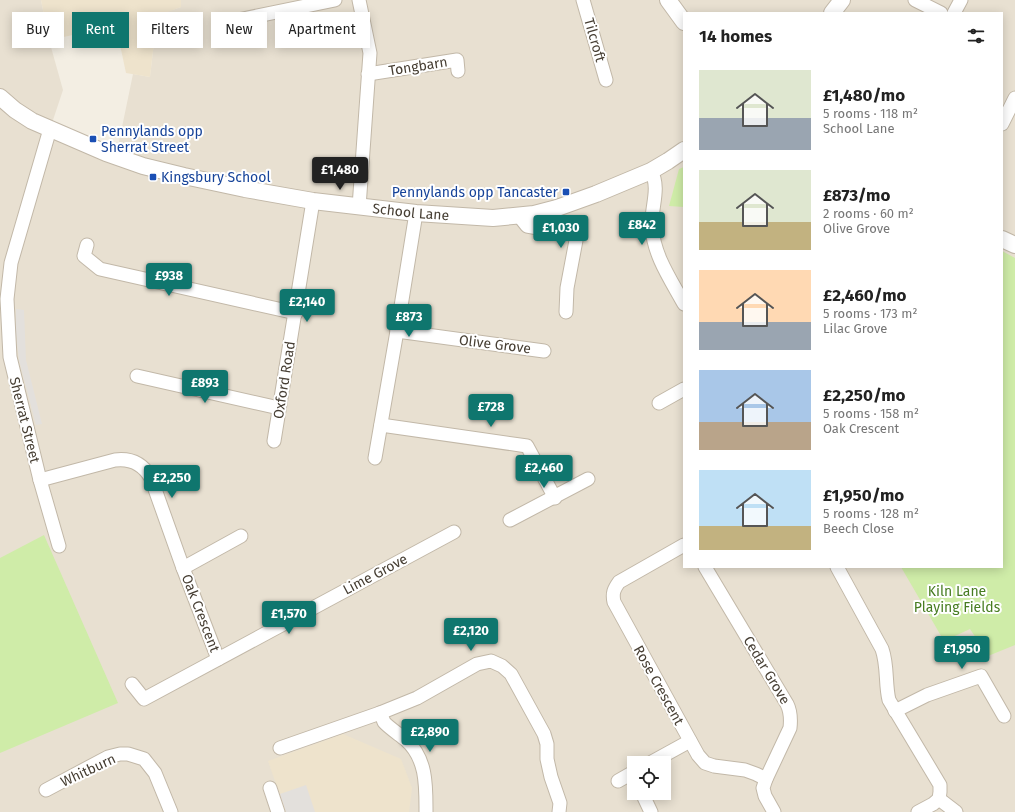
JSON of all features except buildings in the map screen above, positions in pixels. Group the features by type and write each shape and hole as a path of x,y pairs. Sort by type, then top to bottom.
{"street":[{"path":"267,14 335,0"},
{"name":"Tongbarn","path":"359,0 370,53 359,207"},
{"name":"Tilcroft","path":"583,0 606,80"},
{"path":"668,0 683,21"},
{"path":"833,12 842,0"},
{"path":"915,0 938,12"},
{"path":"955,12 962,0"},
{"name":"Tongbarn","path":"368,74 457,60 458,71"},
{"name":"School Lane","path":"0,97 15,110 32,121 116,157 143,166 245,189 313,201 416,214 493,218 534,214 557,208 596,194 651,171 683,151"},
{"path":"1003,122 1015,98"},
{"name":"Sherrat Street","path":"50,129 11,263 3,299 10,357 40,480 59,546"},
{"path":"651,171 656,184 652,228 657,253 683,302"},
{"name":"Oxford Road","path":"274,441 313,201"},
{"path":"375,458 416,214"},
{"path":"519,216 527,226 577,235 568,288 566,312"},
{"path":"1003,239 1015,245"},
{"path":"87,245 84,256 100,269 296,313"},
{"name":"Olive Grove","path":"397,331 544,350"},
{"path":"137,376 279,408"},
{"path":"659,403 683,391"},
{"path":"381,424 527,446 555,498"},
{"name":"Oak Crescent","path":"40,480 115,460 127,459 139,464 148,473 218,659"},
{"path":"510,520 555,498 588,479"},
{"name":"Lime Grove","path":"132,684 144,699 454,532"},
{"name":"Oak Crescent","path":"183,568 241,536"},
{"name":"Rose Crescent","path":"683,546 619,582 614,589 614,602 698,755 705,763 714,766 745,770 766,779"},
{"name":"Cedar Grove","path":"706,568 790,711 790,728 766,779"},
{"path":"838,568 882,649 885,660 889,700 940,785 939,799 918,812"},
{"path":"280,748 380,713 417,698 477,664 491,661 502,666 511,674 544,734 547,744 547,759 560,803 560,812"},
{"path":"895,711 927,695 981,676 1004,716"},
{"path":"380,713 384,722 408,741 416,752 424,769 426,784 426,812"},
{"path":"663,756 690,741"},
{"name":"Whitburn","path":"46,790 108,757 128,754 144,759 155,773 171,812"},
{"path":"618,781 627,777"},
{"path":"766,779 763,788 765,796 774,812"},
{"path":"270,788 278,812"},
{"path":"939,799 956,812"},
{"path":"645,800 651,812"}],"shaded area":[{"path":"0,0 41,0 43,12 12,12 12,48 51,48 63,90 50,129 116,156 133,74 150,77 153,48 203,48 203,12 166,12 181,7 181,0 1015,0 1015,812 0,812"},
{"path":"41,0 181,0 181,7 168,12 137,12 137,48 153,48 150,77 126,73 121,48 129,48 129,12 72,12 72,35 64,37 64,12 43,12"},
{"path":"16,309 24,310 26,360 42,424 36,425 19,360 16,334"},
{"path":"343,734 401,759 412,788 409,812 286,812 268,761"},
{"path":"306,785 315,812 286,812 280,794"}],"green space":[{"path":"683,167 683,207 669,206 679,169"},
{"name":"Kiln Lane Playing Fields","path":"1003,252 1015,258 1015,645 988,656 970,629 944,641 902,568 1003,568"},
{"path":"44,535 118,703 0,753 0,558"}],"place":[{"name":"Pennylands opp Sherrat Street","path":"93,139"},
{"name":"Kingsbury School","path":"153,177"},
{"name":"Pennylands opp Tancaster","path":"566,192"}]}
